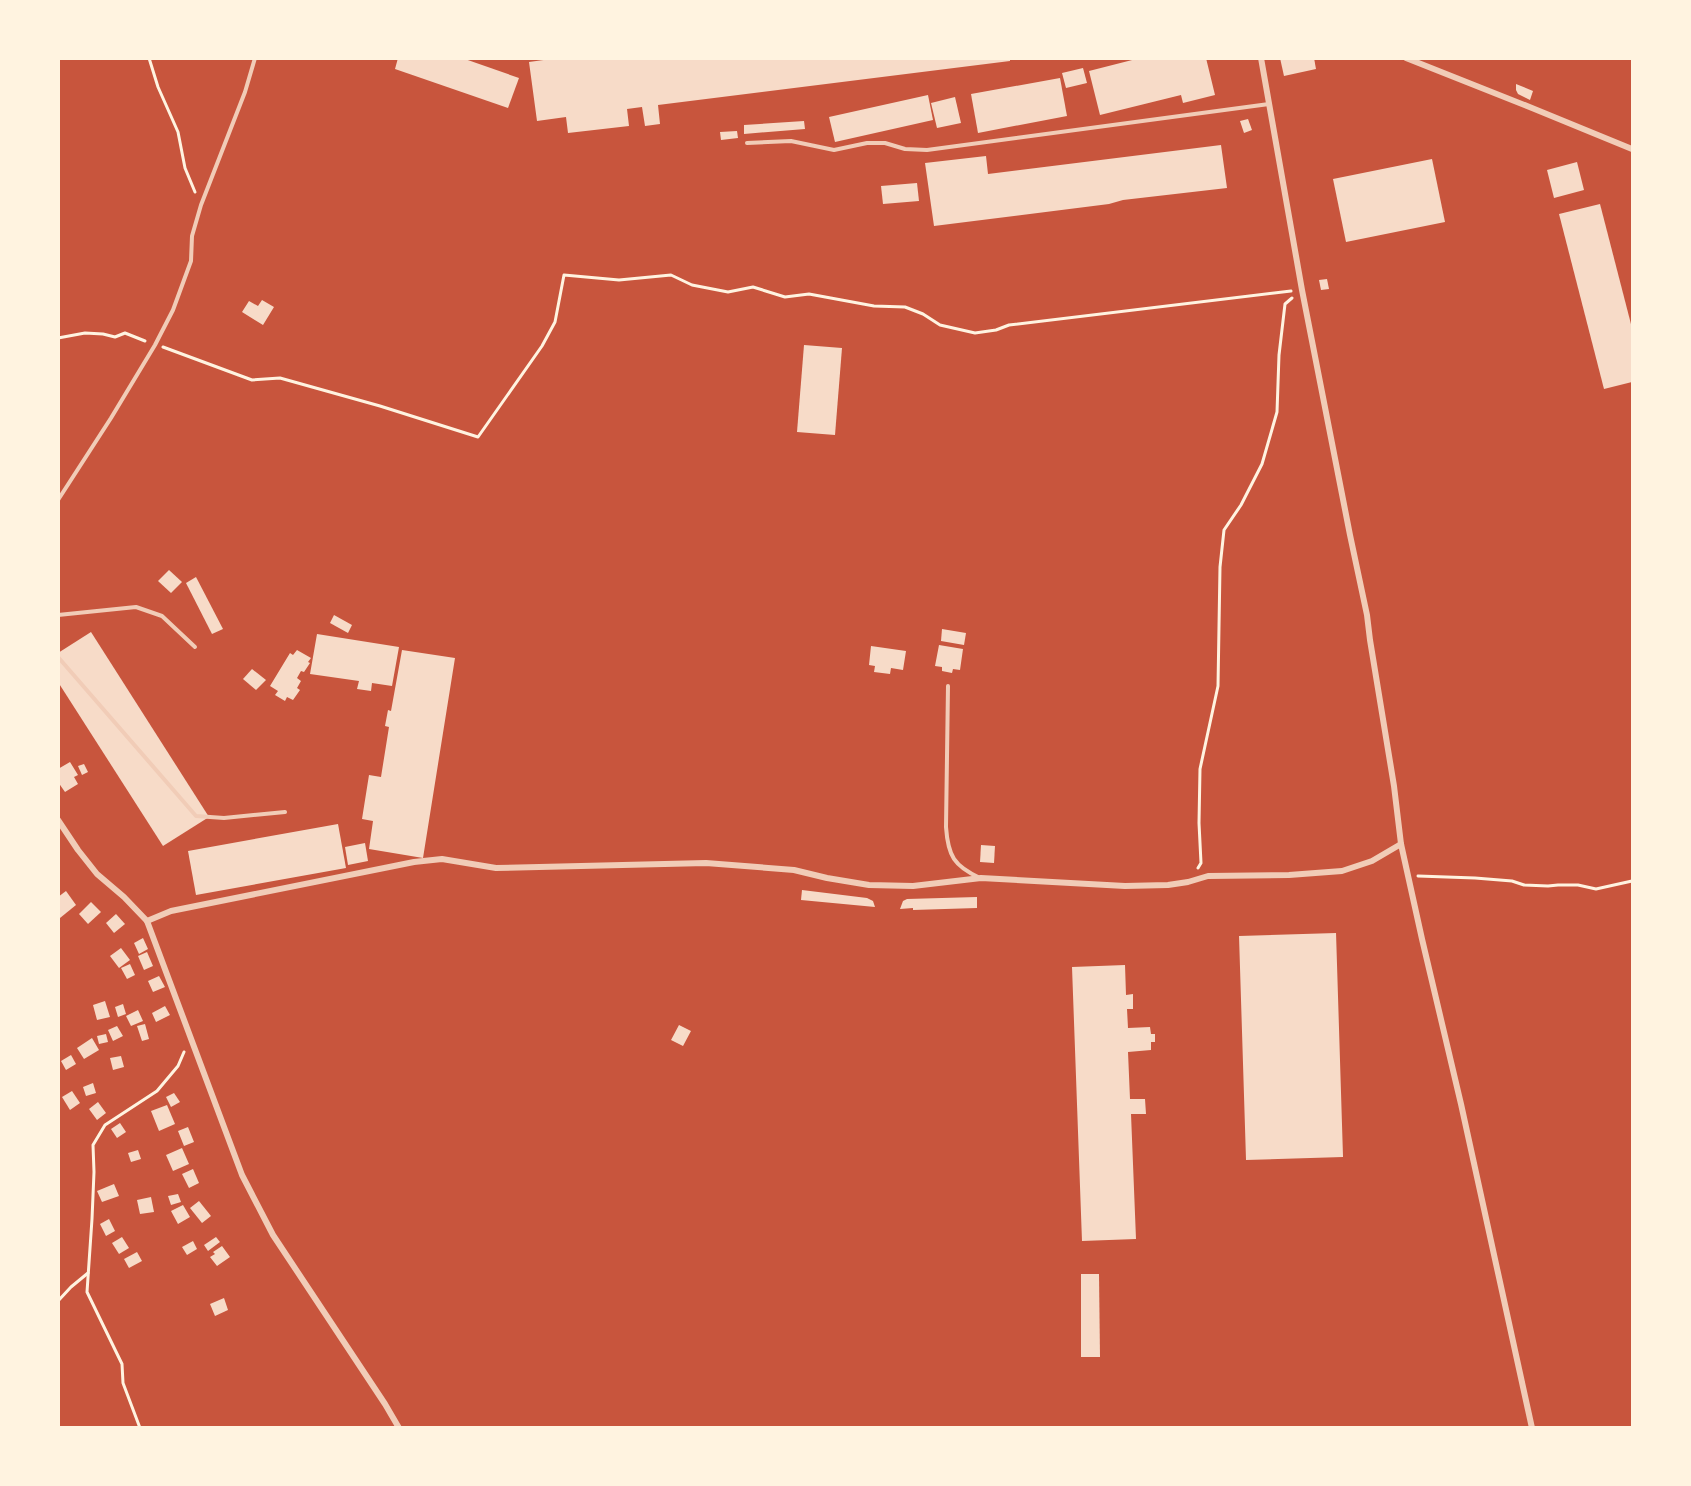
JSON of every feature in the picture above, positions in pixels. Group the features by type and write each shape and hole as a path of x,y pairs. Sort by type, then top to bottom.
{"street":[{"path":"1261,58 1302,290 1367,615 1401,844 1532,1428"},
{"path":"1406,58 1632,149"},
{"path":"58,820 97,874 147,921 242,1175 273,1234 399,1428"},
{"path":"147,921 171,911 272,892 309,882 414,862 442,859 496,868 706,863 794,870 869,885 913,886 981,878 1125,886 1168,885 1208,876 1289,875 1342,871 1359,867 1401,844"}],"lane":[{"path":"58,500 111,418 155,345 173,310 191,261 192,236 201,205 245,92 255,58"},
{"path":"747,142 790,141 834,150 867,143 885,143 904,149 927,150 1270,104"},
{"path":"58,615 136,607 162,616 195,647"},
{"path":"58,657 196,816 224,818 285,812"},
{"path":"948,686 947,845 954,860 964,870 981,878"}],"path":[{"path":"149,58 158,87 178,132 185,168 201,205"},
{"path":"58,338 86,333 115,337 125,333 252,380 280,378 478,436 551,330 555,322 564,275 618,280 671,275 692,285 728,292 753,286 785,297 809,294 874,306 905,307 923,314 940,325 975,333 996,330 1009,324 1302,290"},
{"path":"1188,882 1201,863 1200,769 1218,686 1220,567 1224,530 1262,464 1276,412 1285,304 1302,290"},
{"path":"1408,876 1512,880 1524,885 1578,885 1596,889 1632,882"},
{"path":"140,1428 123,1383 122,1364 87,1292 94,1184 93,1144 105,1125 157,1091 178,1066 192,1037"},
{"path":"58,1301 88,1273"}],"building":[{"path":"398,58 462,58 519,78 508,108 395,69"},
{"path":"558,58 1010,58 1010,61 658,105 660,124 645,126 642,107 627,109 629,126 568,133 566,117 537,121 529,62"},
{"path":"1140,58 1206,58 1215,95 1183,103 1181,95 1100,115 1089,71"},
{"path":"1280,58 1314,58 1316,69 1284,76"},
{"path":"1083,68 1087,83 1066,88 1062,73"},
{"path":"1060,78 1067,116 978,133 971,94"},
{"path":"1516,84 1533,91 1530,100 1518,94"},
{"path":"928,95 933,120 835,142 829,117"},
{"path":"955,97 961,123 937,128 931,103"},
{"path":"1248,119 1252,130 1244,133 1240,121"},
{"path":"804,121 805,129 744,134 744,125"},
{"path":"737,131 738,138 721,140 720,132"},
{"path":"1221,145 1227,188 934,226 925,163 986,156 988,174"},
{"path":"1432,159 1445,222 1346,242 1333,179"},
{"path":"1577,162 1584,190 1554,198 1547,170"},
{"path":"917,183 919,201 883,204 881,186"},
{"path":"1600,204 1632,328 1632,382 1604,389 1559,214"},
{"path":"1327,279 1329,289 1321,290 1319,280"},
{"path":"262,300 274,307 263,325 242,312 249,301 258,306"},
{"path":"804,345 842,348 835,435 797,432"},
{"path":"169,570 182,582 171,593 158,581"},
{"path":"196,577 223,629 212,634 186,583"},
{"path":"334,615 352,625 348,633 330,623"},
{"path":"942,629 966,633 964,645 941,641"},
{"path":"91,632 209,817 163,846 58,682 58,653"},
{"path":"317,634 399,647 392,686 372,683 371,691 357,689 359,681 310,674"},
{"path":"939,645 963,649 960,670 953,669 952,673 942,671 942,667 935,666"},
{"path":"871,646 906,651 903,670 891,668 890,674 874,672 875,666 869,665"},
{"path":"297,650 311,658 308,662 310,663 297,678 301,681 297,688 300,690 293,700 287,697 285,701 275,695 278,691 270,686 290,653 293,655"},
{"path":"402,650 455,658 423,858 369,849 373,821 362,819 369,775 381,777 389,727 385,726 388,710 391,711"},
{"path":"252,669 266,680 256,690 243,679"},
{"path":"70,762 78,775 74,777 78,784 65,792 58,782 58,769"},
{"path":"84,764 88,772 82,775 78,766"},
{"path":"338,824 346,868 196,895 188,851"},
{"path":"365,843 368,861 348,865 345,847"},
{"path":"981,845 995,846 994,863 980,862"},
{"path":"802,890 867,898 873,901 875,907 801,900"},
{"path":"66,891 76,905 60,918 58,897"},
{"path":"977,897 977,908 900,909 903,901 907,899"},
{"path":"91,902 101,912 88,924 79,914"},
{"path":"116,914 125,924 114,933 106,923"},
{"path":"1336,933 1343,1157 1246,1160 1239,936"},
{"path":"143,938 148,949 139,954 134,943"},
{"path":"121,948 130,960 119,968 110,956"},
{"path":"147,952 153,966 144,970 138,956"},
{"path":"130,964 135,975 127,979 121,968"},
{"path":"1125,965 1126,995 1133,994 1133,1009 1127,1009 1128,1028 1150,1027 1151,1034 1155,1034 1155,1042 1151,1042 1151,1050 1128,1052 1130,1099 1145,1099 1146,1114 1131,1114 1136,1239 1082,1241 1072,967"},
{"path":"159,976 165,987 153,992 148,981"},
{"path":"105,1001 110,1017 97,1020 93,1005"},
{"path":"123,1004 126,1014 118,1017 115,1007"},
{"path":"165,1006 170,1015 156,1022 152,1013"},
{"path":"138,1010 143,1021 131,1026 126,1016"},
{"path":"145,1024 149,1039 142,1041 137,1026"},
{"path":"679,1025 691,1031 683,1046 671,1040"},
{"path":"117,1026 123,1036 113,1041 108,1030"},
{"path":"106,1034 108,1042 99,1044 97,1036"},
{"path":"92,1038 99,1050 84,1059 77,1048"},
{"path":"71,1055 76,1064 66,1070 61,1061"},
{"path":"121,1056 124,1067 113,1070 110,1058"},
{"path":"93,1083 96,1093 86,1096 83,1087"},
{"path":"72,1091 80,1103 70,1110 62,1097"},
{"path":"174,1093 180,1102 171,1107 166,1097"},
{"path":"98,1102 106,1113 97,1120 89,1109"},
{"path":"167,1105 175,1124 159,1131 151,1111"},
{"path":"120,1123 126,1132 117,1138 111,1129"},
{"path":"188,1127 194,1142 184,1146 178,1131"},
{"path":"182,1148 189,1164 173,1171 166,1155"},
{"path":"138,1150 141,1159 131,1162 128,1153"},
{"path":"193,1169 199,1183 189,1188 182,1174"},
{"path":"114,1184 119,1196 102,1202 97,1191"},
{"path":"178,1194 181,1202 171,1205 168,1196"},
{"path":"151,1197 154,1212 140,1214 137,1200"},
{"path":"199,1201 211,1216 202,1223 190,1208"},
{"path":"183,1205 190,1217 178,1224 171,1211"},
{"path":"109,1219 115,1231 106,1236 100,1224"},
{"path":"122,1237 129,1248 119,1254 112,1243"},
{"path":"216,1237 220,1242 208,1251 204,1245"},
{"path":"193,1241 197,1249 187,1255 182,1247"},
{"path":"222,1246 230,1257 217,1266 210,1257"},
{"path":"137,1252 142,1261 129,1268 124,1259"},
{"path":"1081,1274 1099,1274 1100,1357 1081,1357"},
{"path":"224,1298 228,1310 215,1316 210,1304"}]}
